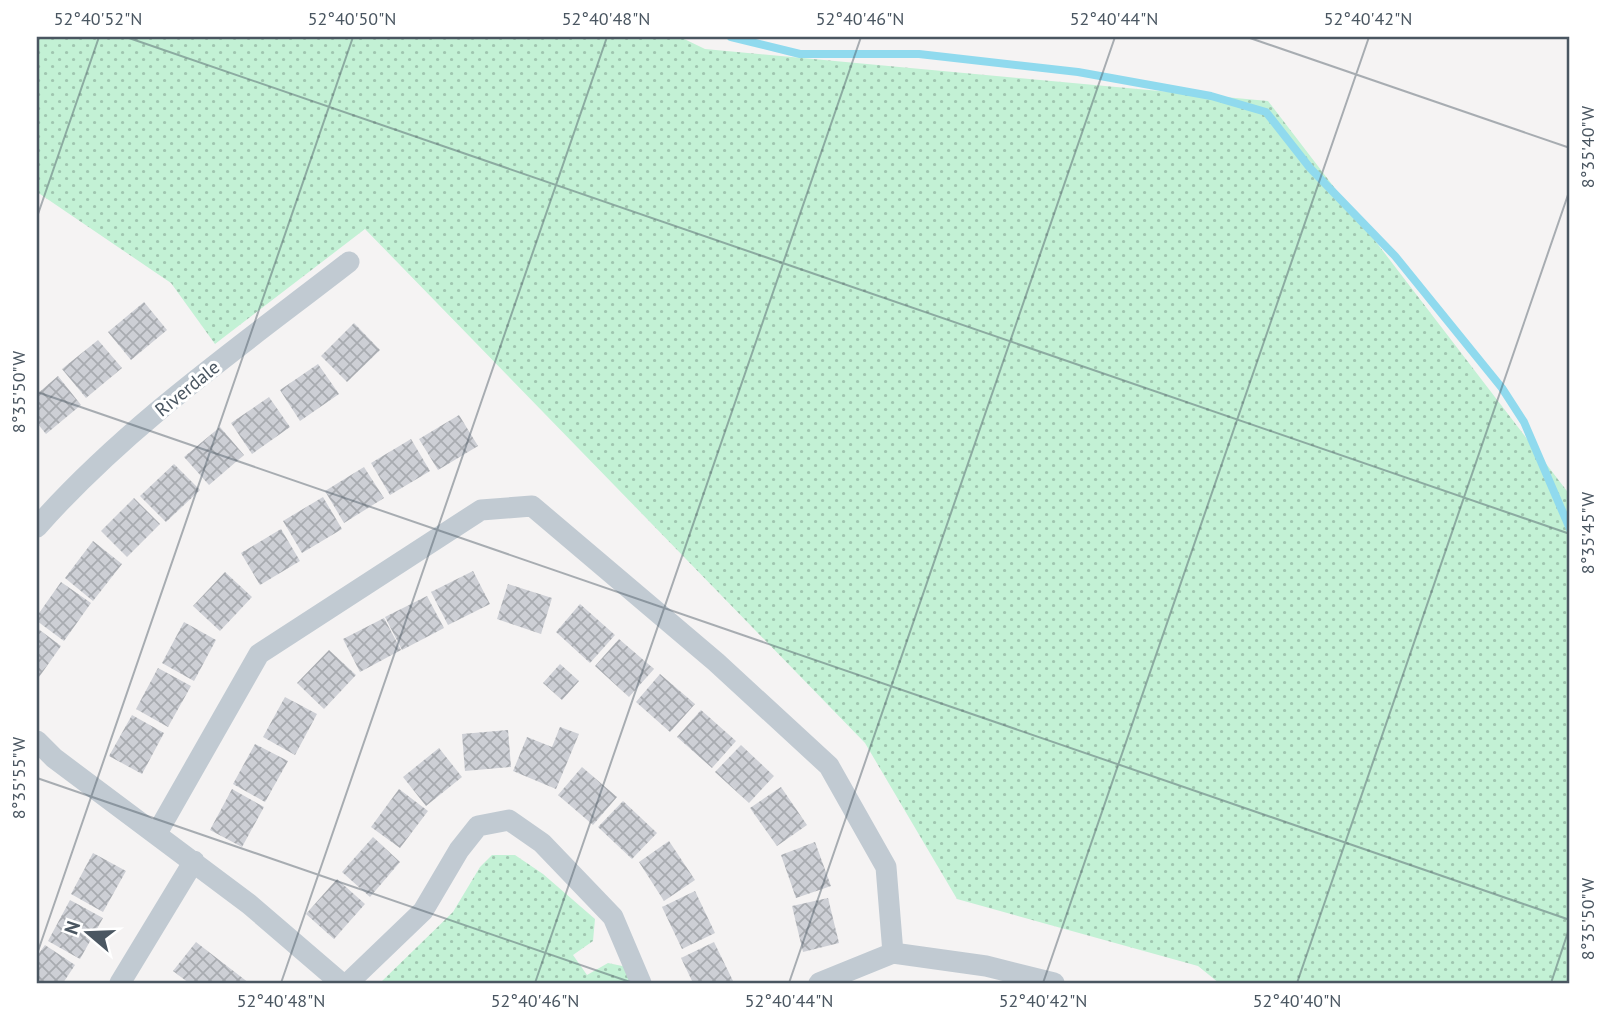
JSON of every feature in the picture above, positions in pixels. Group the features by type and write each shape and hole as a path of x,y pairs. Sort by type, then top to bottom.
{"street":[{"name":"Riverdale","path":"37,527 63,497 173,399 349,262"},
{"path":"157,832 259,654 481,510 531,506 716,662 829,766 886,866 893,953"},
{"path":"37,741 54,758 194,861 341,983"},
{"path":"348,983 423,911 459,850 478,826 509,820 542,844 613,917 641,983"},
{"path":"122,983 194,861"},
{"path":"819,983 893,953 986,965 1054,983"}],"green space":[{"path":"37,37 680,37 705,49 1268,101 1570,495 1570,983 1219,983 1198,966 957,899 865,743 365,229 215,344 171,283 37,192"},
{"path":"492,855 515,855 543,874 595,919 593,941 573,955 587,975 608,963 627,967 633,983 380,983 453,912 480,867"}],"building":[{"path":"144,302 167,330 131,360 108,332"},
{"path":"354,323 380,350 347,382 321,356"},
{"path":"98,340 122,368 86,398 62,369"},
{"path":"318,364 339,394 300,421 280,390"},
{"path":"58,376 81,405 46,434 37,423 37,394"},
{"path":"269,397 290,427 252,454 231,423"},
{"path":"459,415 478,446 438,470 419,439"},
{"path":"220,427 244,455 209,485 184,457"},
{"path":"411,439 430,471 390,495 371,463"},
{"path":"174,464 200,490 166,522 140,496"},
{"path":"364,467 384,498 344,523 325,491"},
{"path":"323,497 342,529 302,553 283,521"},
{"path":"134,498 160,524 127,557 101,531"},
{"path":"281,529 300,561 260,585 241,553"},
{"path":"93,541 122,564 93,601 65,578"},
{"path":"473,571 490,604 448,625 431,592"},
{"path":"225,572 252,597 220,631 193,606"},
{"path":"61,582 91,603 64,641 37,621 37,616"},
{"path":"508,584 552,598 541,634 497,619"},
{"path":"427,596 444,628 402,650 385,617"},
{"path":"580,604 615,635 590,663 556,632"},
{"path":"384,618 401,650 360,672 343,639"},
{"path":"184,622 216,640 194,681 162,663"},
{"path":"37,628 61,646 37,680"},
{"path":"619,639 654,669 629,697 595,666"},
{"path":"329,650 356,675 324,709 297,683"},
{"path":"560,664 579,681 562,700 543,683"},
{"path":"158,668 191,686 168,727 136,709"},
{"path":"660,674 695,704 670,732 636,702"},
{"path":"285,697 317,714 295,755 263,737"},
{"path":"701,710 736,741 712,768 677,737"},
{"path":"132,715 164,733 142,774 109,756"},
{"path":"560,727 579,734 556,789 513,771 527,737 552,747"},
{"path":"508,730 511,767 465,771 462,734"},
{"path":"255,744 288,761 265,802 233,784"},
{"path":"741,745 774,776 749,803 715,772"},
{"path":"439,748 462,777 426,806 403,777"},
{"path":"582,767 617,797 593,825 558,795"},
{"path":"781,787 807,825 777,846 750,808"},
{"path":"232,789 264,807 242,847 210,830"},
{"path":"399,789 428,811 400,848 371,827"},
{"path":"623,801 657,833 632,859 598,827"},
{"path":"373,837 400,862 370,897 342,872"},
{"path":"669,841 695,880 664,901 639,862"},
{"path":"815,842 831,886 796,898 781,855"},
{"path":"93,853 126,871 103,912 71,894"},
{"path":"337,879 365,904 334,939 306,914"},
{"path":"695,891 715,933 682,949 662,907"},
{"path":"828,898 839,943 803,952 792,906"},
{"path":"70,900 103,918 80,959 48,941"},
{"path":"196,942 249,983 189,983 173,971"},
{"path":"714,942 734,983 693,983 681,958"},
{"path":"45,945 75,965 63,983 37,983 37,956"}],"waterway":[{"path":"731,37 800,54 919,54 1078,72 1211,96 1266,112 1310,168 1395,256 1502,388 1524,422 1570,529"}]}
